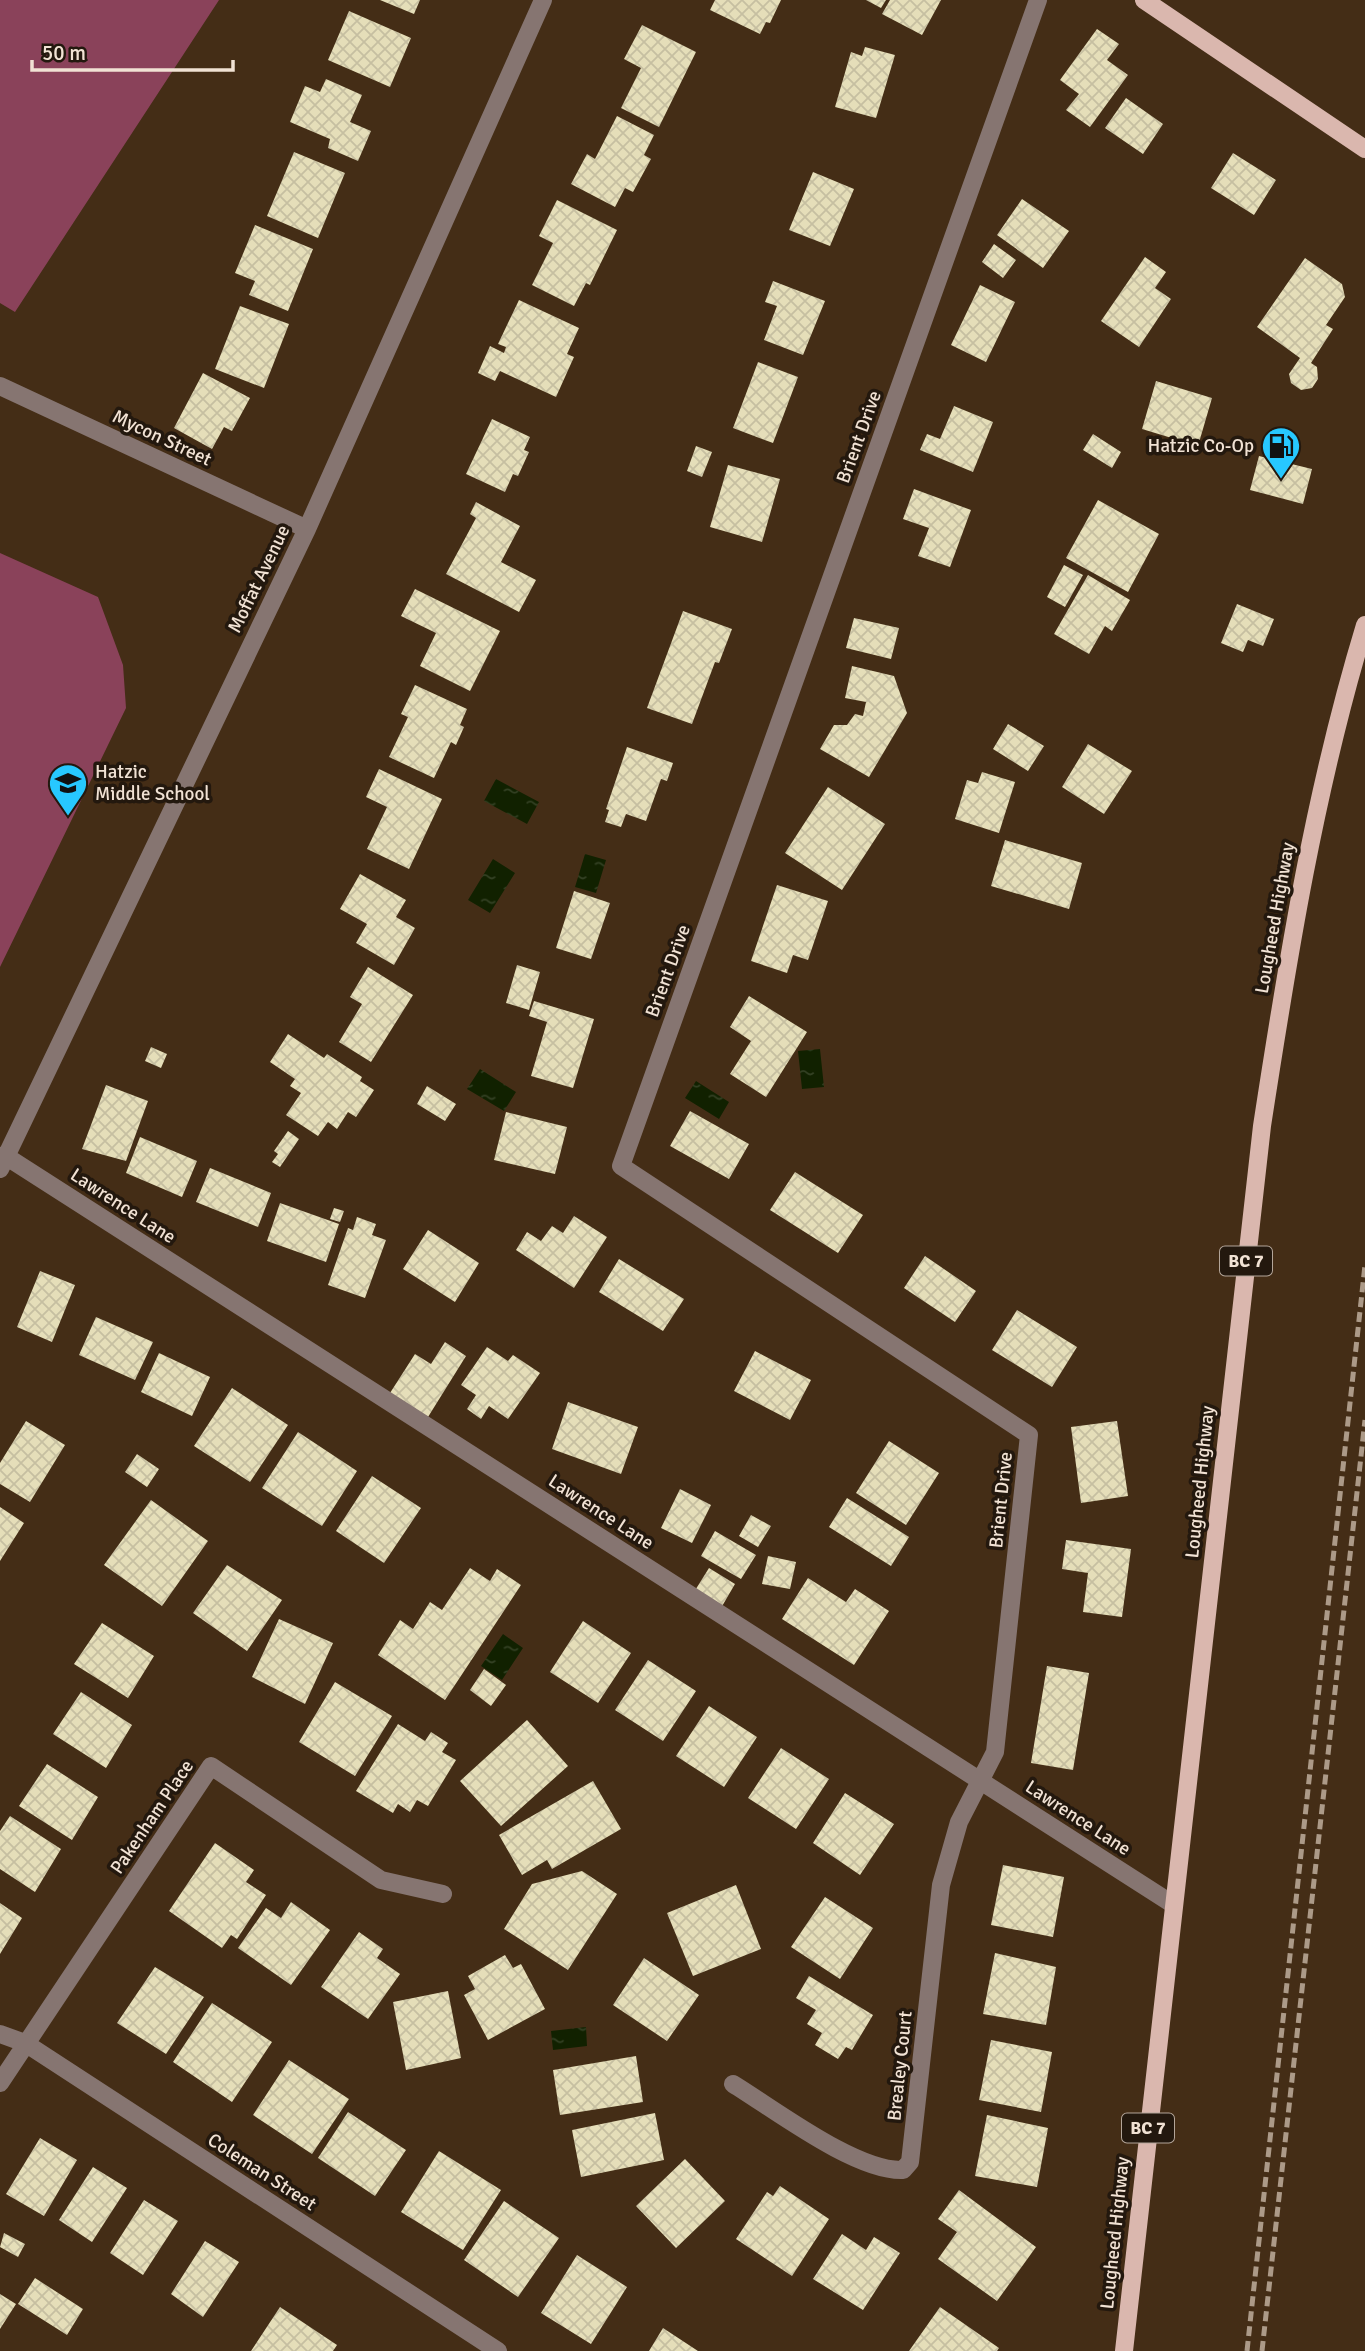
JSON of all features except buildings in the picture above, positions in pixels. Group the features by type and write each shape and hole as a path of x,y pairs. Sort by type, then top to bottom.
{"main road":[{"path":"1144,0 1365,149"},
{"name":"Lougheed Highway","path":"1124,2351 1262,1126 1288,957 1314,817 1365,625"}],"street":[{"name":"Moffat Avenue","path":"2,1162 307,529 543,0"},
{"name":"Brient Drive","path":"982,1781 995,1752 1029,1436 621,1166 1038,0"},
{"name":"Mycon Street","path":"0,386 307,529"},
{"name":"Lawrence Lane","path":"2,1162 1174,1905"},
{"name":"Pakenham Place","path":"25,2043 211,1766 381,1880 443,1894"},
{"name":"Brealey Court","path":"733,2084 852,2157 893,2171 903,2170 910,2162 941,1885 958,1822 982,1781"},
{"name":"Coleman Street","path":"0,2034 25,2043 498,2351"},
{"path":"0,2083 25,2043"}],"shaded area":[{"path":"0,0 219,0 15,312 0,303"},
{"path":"0,553 98,597 123,665 126,708 0,967"}],"water":[{"path":"496,779 539,802 527,824 484,801"},
{"path":"585,854 606,860 596,893 575,887"},
{"path":"493,859 515,873 490,913 468,900"},
{"path":"820,1049 824,1087 802,1089 798,1051"},
{"path":"480,1069 516,1092 504,1111 467,1089"},
{"path":"696,1081 729,1102 719,1119 685,1098"},
{"path":"503,1634 523,1648 502,1680 481,1666"},
{"path":"586,2027 587,2046 553,2050 551,2031"}],"railway":[{"path":"1247,2351 1365,1265"},
{"path":"1262,2351 1365,1420"}],"place":[{"name":"Hatzic Co-Op","path":"1281,480"},
{"name":"Hatzic Middle School","path":"68,817"}]}
